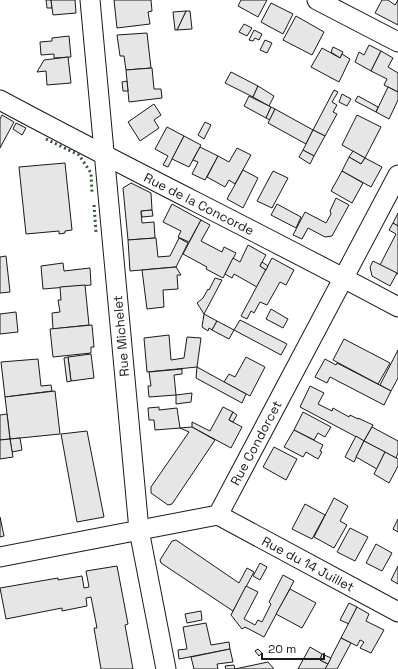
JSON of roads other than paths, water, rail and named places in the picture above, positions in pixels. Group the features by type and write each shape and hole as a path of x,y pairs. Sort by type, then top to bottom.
{"street":[{"name":"Rue Michelet","path":"90,0 139,530 166,669"},
{"path":"317,0 398,42"},
{"name":"Rue de la Concorde","path":"0,100 104,156 343,277 398,307"},
{"name":"Rue Condorcet","path":"218,516 398,175"},
{"path":"0,557 218,516"},
{"name":"Rue du 14 Juillet","path":"218,516 398,612"}]}
